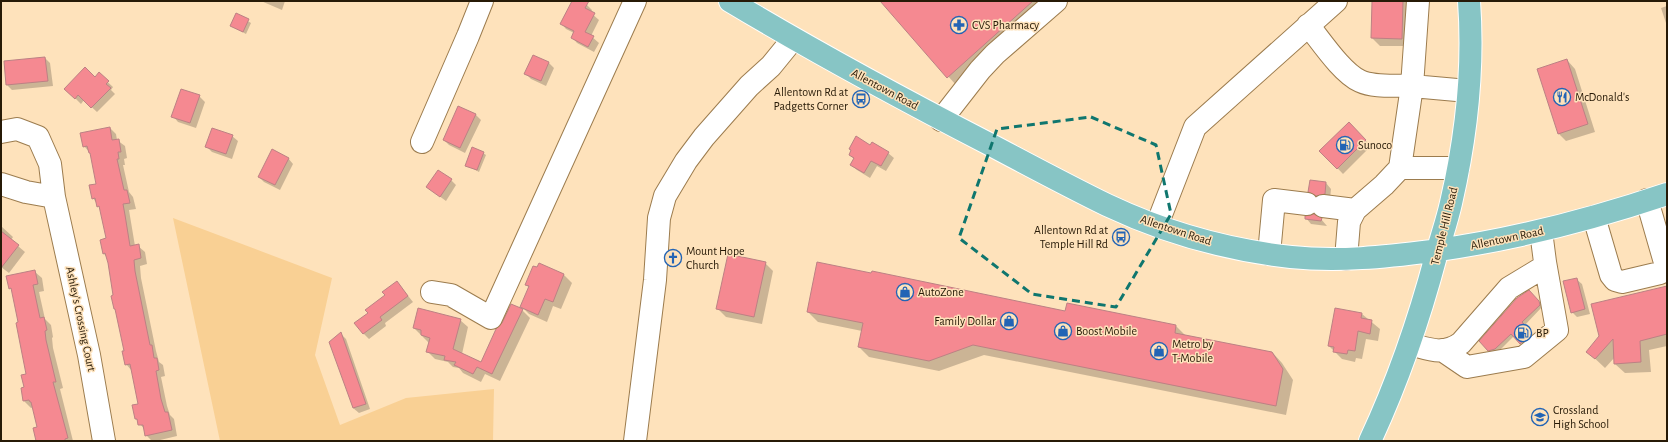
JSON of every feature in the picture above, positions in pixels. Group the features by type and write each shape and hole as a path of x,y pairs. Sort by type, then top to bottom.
{"main road":[{"name":"Allentown Road","path":"730,1 793,39 942,120 1107,205 1157,225 1232,248 1292,257 1346,259 1384,258 1471,246 1541,231 1657,198"},
{"name":"Temple Hill Road","path":"1370,441 1410,344 1424,302 1451,203 1464,134 1468,91 1470,45 1469,1"}],"street":[{"path":"422,142 482,1"},
{"path":"432,292 451,295 491,318 635,1"},
{"path":"942,120 980,70 995,54 1056,1"},
{"path":"1157,225 1195,127 1336,1"},
{"path":"1346,259 1349,222 1355,210 1384,185 1400,168 1412,86 1418,1"},
{"path":"1308,25 1348,73 1361,82 1373,85 1412,86 1468,91"},
{"path":"635,441 655,280 659,218 665,196 686,160 704,137 749,86 771,66 793,39"},
{"name":"Ashley's Crossing Court","path":"1,132 17,128 38,138 50,164 54,197 89,355 104,441"},
{"path":"1400,168 1458,168"},
{"path":"1,184 26,192 54,197"},
{"path":"1594,217 1611,275 1615,280 1622,282 1660,273 1666,266 1657,198"},
{"path":"1270,254 1274,200 1355,210"},
{"path":"1442,350 1467,367 1524,357 1556,330 1541,231"},
{"path":"1410,344 1438,351 1453,349 1461,343 1509,288 1542,268 1545,262"}],"highlighted area":[{"path":"1091,117 1156,145 1171,214 1116,307 1032,294 959,238 997,129"}],"shaded area":[{"path":"173,218 332,278 315,355 340,425 406,398 494,389 493,441 220,441"}],"building":[{"path":"572,1 589,1 585,8 595,13 585,32 594,36 588,47 571,38 574,31 560,24"},
{"path":"880,1 1033,1 947,78"},
{"path":"1372,1 1403,1 1402,39 1371,38"},
{"path":"236,13 249,19 243,32 230,26"},
{"path":"533,55 549,62 541,81 524,74"},
{"path":"45,57 48,81 6,85 4,61"},
{"name":"McDonald's","path":"1567,59 1588,124 1558,134 1537,69"},
{"path":"85,67 95,77 99,72 109,81 106,84 111,88 91,108 78,95 75,99 64,89"},
{"path":"181,89 200,95 190,123 171,117"},
{"path":"458,106 476,114 460,148 443,140"},
{"path":"1349,122 1366,140 1337,169 1319,151"},
{"path":"110,127 112,140 119,139 121,152 118,152 119,159 117,159 124,190 127,190 130,203 123,204 130,246 139,244 141,258 134,260 135,271 150,345 152,345 154,358 157,358 159,370 156,371 161,399 165,412 168,412 172,430 145,436 143,425 138,425 137,419 135,419 132,405 138,404 130,364 125,365 122,351 124,351 111,296 113,295 108,263 105,253 103,254 100,240 106,238 99,206 97,207 95,198 92,199 89,185 96,184 90,153 87,146 83,147 80,133"},
{"path":"212,128 233,135 226,154 205,147"},
{"path":"856,136 870,145 872,142 889,152 881,166 871,161 864,173 850,165 854,158 849,155 851,150 849,149"},
{"path":"472,147 484,152 477,170 465,166"},
{"path":"272,149 289,158 275,185 258,177"},
{"path":"438,170 452,179 440,197 426,187"},
{"path":"1310,180 1326,182 1325,194 1316,196 1308,192"},
{"path":"1314,214 1322,218 1321,221 1305,219 1305,216"},
{"path":"1,231 19,245 1,268"},
{"path":"728,254 766,262 754,317 716,309"},
{"path":"817,262 871,273 872,271 1065,311 1067,303 1176,325 1175,333 1272,352 1283,369 1276,406 973,345 929,361 858,347 863,323 807,312"},
{"path":"539,263 564,274 553,302 545,299 538,315 520,307 529,286 525,285 533,266 537,267"},
{"path":"35,270 38,284 33,285 40,318 44,317 47,330 45,331 46,340 56,382 53,382 68,438 65,439 65,441 36,441 33,428 37,427 31,402 29,400 23,401 21,388 24,387 21,375 26,374 16,323 18,322 11,288 9,289 6,276"},
{"path":"1577,278 1585,309 1571,313 1563,281"},
{"path":"397,281 408,296 380,317 382,320 363,334 354,323 368,313 365,310 385,295 382,292"},
{"path":"1667,286 1667,334 1640,341 1641,362 1614,364 1613,339 1595,359 1586,352 1599,336 1591,304"},
{"path":"1529,290 1539,301 1540,305 1522,322 1532,333 1520,344 1511,334 1495,349 1488,351 1479,341 1517,298"},
{"path":"511,304 523,309 492,374 477,367 473,374 454,365 456,362 444,360 445,356 426,352 430,338 421,335 421,330 413,328 418,308 461,319 453,349 481,362 496,329 502,323"},
{"path":"1335,308 1362,313 1361,318 1372,320 1370,334 1358,331 1355,351 1348,350 1347,354 1333,352 1334,347 1328,346"},
{"path":"341,332 366,404 353,408 329,342"}],"place":[{"name":"CVS Pharmacy","path":"959,25"},
{"name":"McDonald's","path":"1562,97"},
{"name":"Allentown Rd at Padgetts Corner","path":"861,99"},
{"name":"Sunoco","path":"1345,145"},
{"name":"Allentown Rd at Temple Hill Rd","path":"1121,237"},
{"name":"Mount Hope Church","path":"673,258"},
{"name":"AutoZone","path":"905,292"},
{"name":"Family Dollar","path":"1009,321"},
{"name":"Boost Mobile","path":"1063,331"},
{"name":"BP","path":"1523,333"},
{"name":"Metro by T-Mobile","path":"1159,351"},
{"name":"Crossland High School","path":"1540,417"}]}
